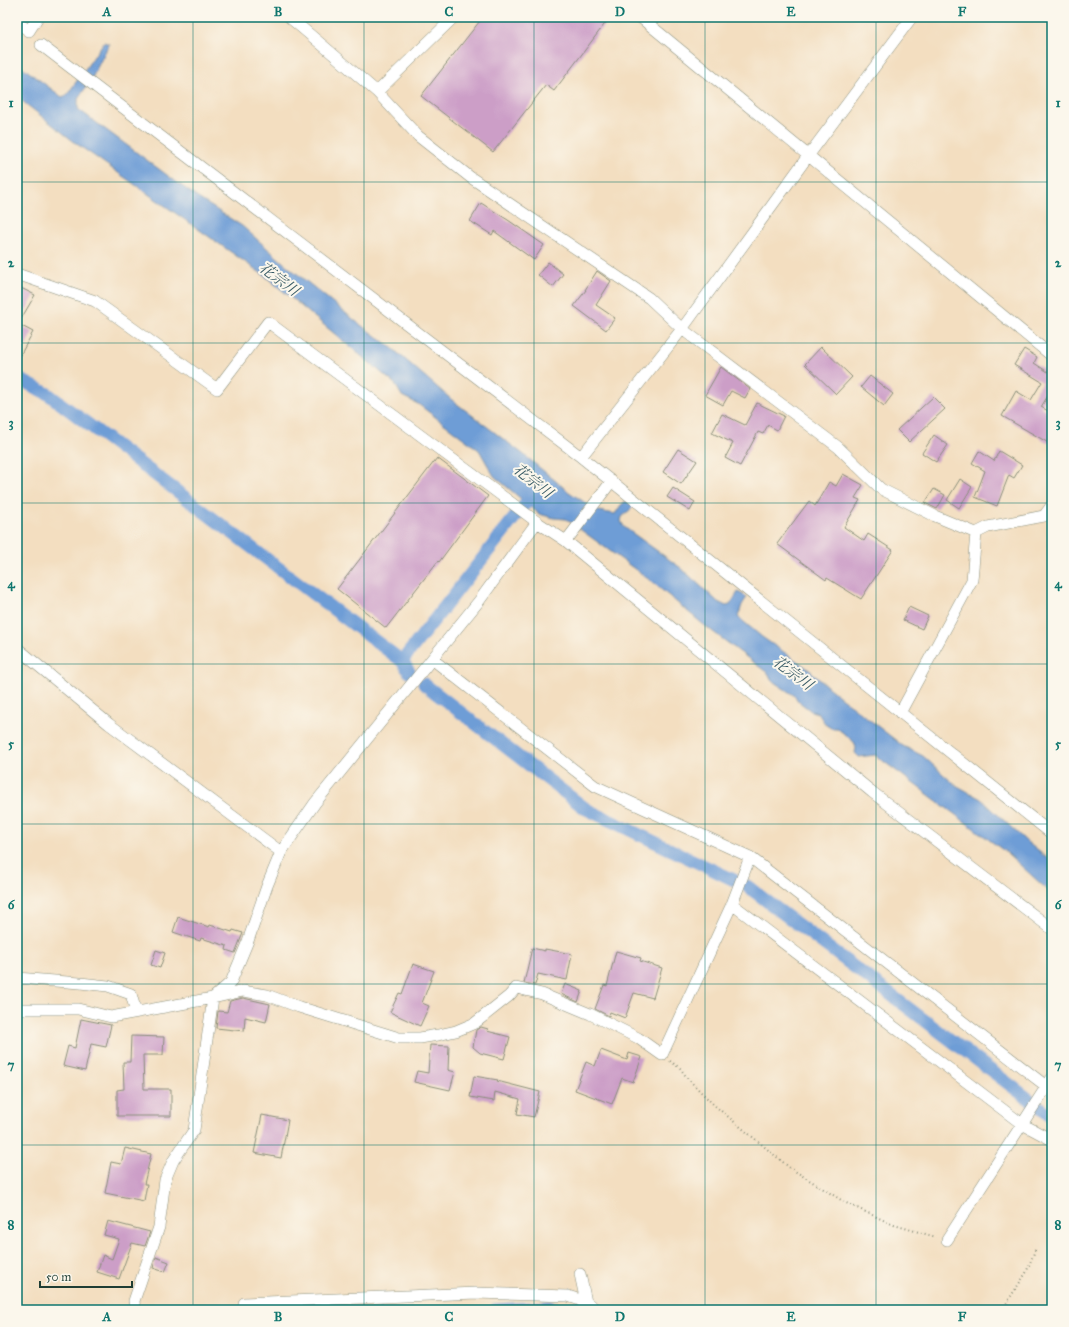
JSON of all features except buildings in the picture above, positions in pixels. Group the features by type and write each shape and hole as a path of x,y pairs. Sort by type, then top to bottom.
{"street":[{"path":"17,22 29,31 38,17"},
{"path":"289,17 377,92 418,136 464,172 649,298 838,447 881,489 934,516 976,533 988,527 1044,516 1052,505"},
{"path":"377,92 454,17"},
{"path":"640,17 1052,356"},
{"path":"581,457 684,326 912,17"},
{"path":"41,45 581,457 608,486 900,713 1052,834"},
{"path":"17,274 95,300 217,389 268,322 536,522 569,537 872,792 1052,928"},
{"path":"569,537 608,486"},
{"path":"135,1310 134,1301 159,1227 165,1180 173,1161 194,1130 213,998 231,982 281,852 315,803 479,601 536,522"},
{"path":"900,713 972,580 976,533"},
{"path":"17,648 109,724 281,852"},
{"path":"432,659 595,786 750,857 1050,1084 1022,1124 947,1240"},
{"path":"17,1009 78,1009 111,1017 243,991 267,995 298,1007 400,1038 420,1038 444,1034 475,1023 509,996 516,988 542,994 590,1014 638,1038 662,1055 732,904 750,857"},
{"path":"732,904 1022,1124 1052,1140"},
{"path":"17,978 108,986 131,994 136,1012"},
{"path":"580,1274 583,1306"},
{"path":"244,1303 476,1293 568,1296 583,1306 597,1310"}],"path":[{"path":"662,1055 680,1068 688,1079 714,1105 790,1168 846,1203 894,1225 947,1240"},
{"path":"1002,1310 1026,1273 1036,1248"}],"water":[{"name":"花宗川","path":"104,42 109,44 92,78 78,99 78,109 198,198 242,226 285,264 358,323 392,348 452,400 523,454 569,492 598,511 615,514 621,505 626,501 634,506 622,517 621,521 624,527 681,568 718,602 726,606 730,605 738,592 747,597 742,605 738,617 762,637 807,668 829,688 903,746 923,756 954,784 981,799 1027,842 1052,862 1052,894 1007,853 875,755 859,757 855,753 856,748 854,742 837,728 831,728 826,725 818,713 811,711 798,701 795,696 771,680 769,674 704,625 651,581 566,519 554,518 539,514 494,476 479,450 418,404 402,396 395,384 265,276 77,144 17,97 17,63 62,97 67,95"}],"waterway":[{"name":"花宗川","path":"17,378 48,394 402,661 537,489"},
{"path":"402,661 410,673"},
{"path":"424,684 586,809 734,880"},
{"path":"747,886 1030,1100"},
{"path":"1041,1108 1052,1117"},
{"path":"496,1310 550,1307 557,1310"}]}
